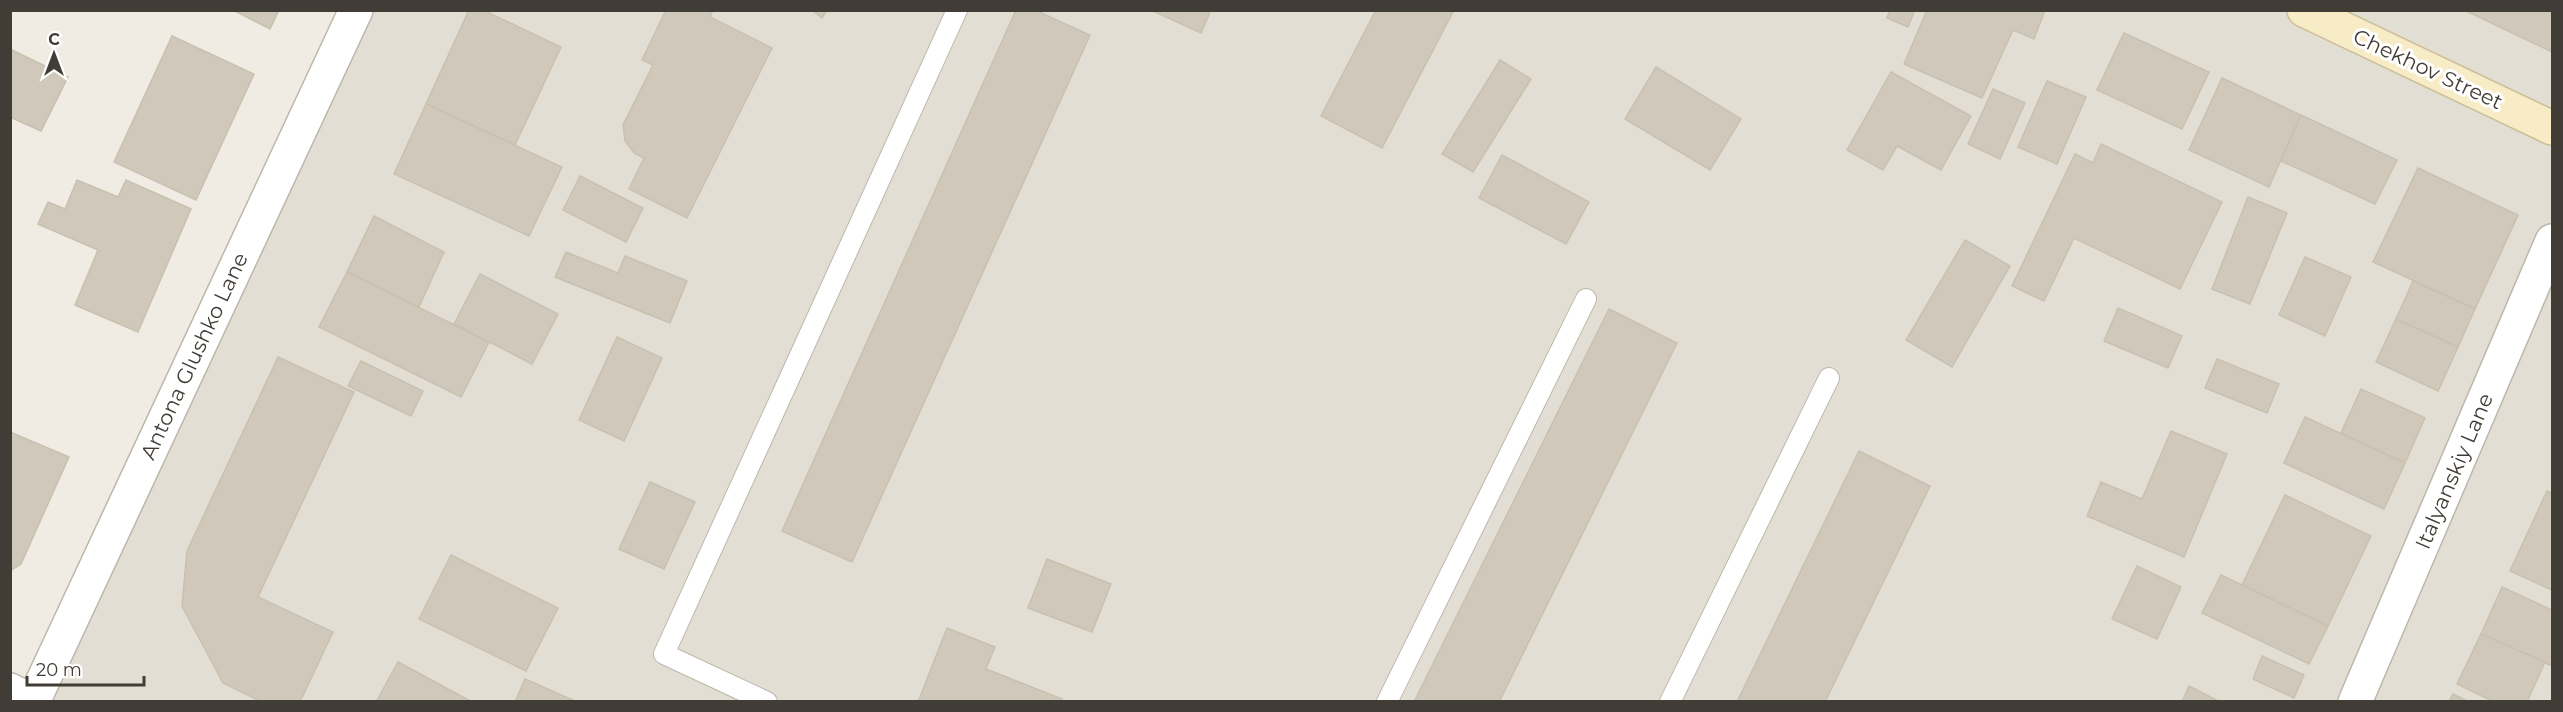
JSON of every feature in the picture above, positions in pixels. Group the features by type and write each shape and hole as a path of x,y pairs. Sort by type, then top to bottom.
{"main road":[{"name":"Chekhov Street","path":"2304,10 2553,128"}],"street":[{"name":"Antona Glushko Lane","path":"33,701 356,10"},
{"name":"Italyanskiy Lane","path":"2355,702 2553,241"},
{"path":"10,690 33,701"}],"lane":[{"path":"767,702 664,654 957,10"},
{"path":"1387,702 1586,299"},
{"path":"1670,702 1829,378"}],"shaded area":[{"path":"356,11 2552,11 2552,701 11,702 33,701"}],"building":[{"path":"233,10 279,10 270,29"},
{"path":"469,10 483,10 561,47 515,145 426,104"},
{"path":"666,10 713,10 710,17 772,48 687,218 629,189 644,158 634,153 625,141 623,125 653,65 642,60"},
{"path":"812,10 827,10 822,18"},
{"path":"1016,10 1035,10 1090,35 852,562 782,531"},
{"path":"1151,10 1211,10 1201,33"},
{"path":"1376,10 1454,10 1382,148 1321,116"},
{"path":"1890,10 1915,10 1908,27 1887,18"},
{"path":"1927,10 2045,10 2034,39 2013,30 1982,98 1904,64"},
{"path":"2464,10 2552,10 2552,52"},
{"path":"2124,33 2209,72 2182,129 2097,90"},
{"path":"172,36 254,74 196,200 114,162"},
{"path":"10,49 68,77 41,131 10,117"},
{"path":"1500,60 1531,79 1473,172 1442,154"},
{"path":"1656,67 1741,119 1710,170 1625,119"},
{"path":"1891,72 1971,116 1941,170 1897,146 1883,170 1847,150"},
{"path":"2222,78 2301,115 2269,187 2189,150"},
{"path":"2047,81 2086,97 2057,164 2018,147"},
{"path":"1993,89 2025,103 2000,159 1968,144"},
{"path":"426,104 562,167 529,236 394,174"},
{"path":"2301,115 2397,160 2375,204 2281,161"},
{"path":"2101,144 2222,202 2180,289 2074,238 2044,301 2012,286 2075,154 2093,163"},
{"path":"1502,155 1589,202 1566,244 1479,198"},
{"path":"2418,168 2518,215 2475,309 2373,262"},
{"path":"580,176 643,208 626,242 563,210"},
{"path":"77,180 118,197 126,180 191,209 138,332 75,305 98,250 38,224 48,202 65,209"},
{"path":"2248,197 2287,213 2250,304 2212,289"},
{"path":"374,216 444,252 419,307 347,272"},
{"path":"1965,240 2010,266 1952,367 1906,340"},
{"path":"566,252 618,273 625,256 687,281 670,323 555,277"},
{"path":"2305,257 2351,277 2325,336 2279,315"},
{"path":"347,272 489,342 461,397 319,327"},
{"path":"480,274 558,314 532,364 454,324"},
{"path":"2413,281 2475,309 2458,347 2396,319"},
{"path":"2118,308 2182,336 2168,368 2104,341"},
{"path":"1609,309 1677,343 1499,702 1414,702"},
{"path":"2396,319 2458,347 2438,391 2376,362"},
{"path":"617,337 662,358 624,441 579,420"},
{"path":"278,357 354,392 258,597 333,632 300,702 262,702 223,683 182,606 187,551"},
{"path":"2217,359 2279,384 2267,413 2205,388"},
{"path":"361,361 423,391 411,416 348,386"},
{"path":"2361,389 2425,418 2405,463 2341,433"},
{"path":"2305,417 2405,463 2384,509 2284,463"},
{"path":"2171,431 2227,454 2184,557 2087,516 2101,482 2142,499"},
{"path":"10,432 69,457 21,564 10,571"},
{"path":"1859,451 1930,486 1825,702 1737,702"},
{"path":"650,482 695,502 664,569 619,549"},
{"path":"2547,491 2552,493 2552,590 2510,571"},
{"path":"2285,495 2371,536 2328,626 2242,585"},
{"path":"451,555 558,608 526,671 419,619"},
{"path":"1047,559 1111,584 1092,632 1028,608"},
{"path":"2137,566 2181,587 2157,639 2112,619"},
{"path":"2221,575 2328,626 2309,664 2202,613"},
{"path":"2502,587 2552,610 2552,666 2481,634"},
{"path":"947,628 995,647 986,669 1062,699 1061,702 918,702"},
{"path":"2481,634 2545,662 2527,702 2494,702 2457,684"},
{"path":"2262,656 2304,675 2294,698 2253,679"},
{"path":"398,662 472,702 376,702"},
{"path":"525,679 573,700 572,702 515,702"},
{"path":"2189,686 2220,702 2182,702"},
{"path":"2453,694 2469,702 2449,702"}]}
